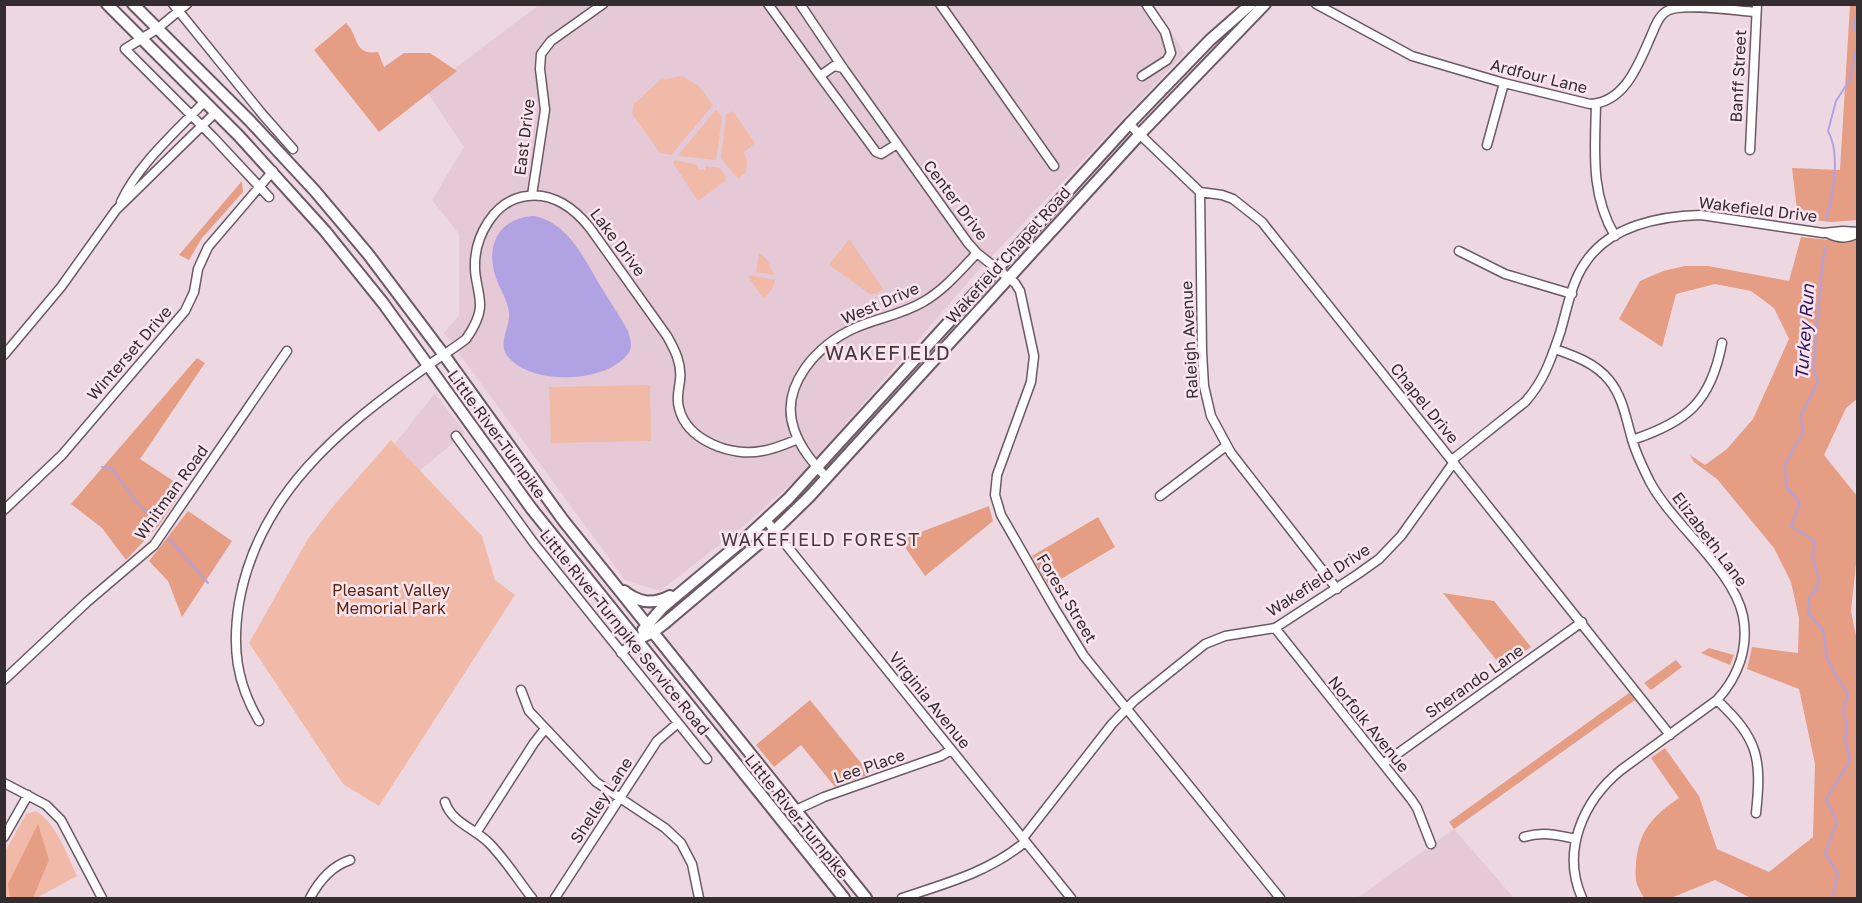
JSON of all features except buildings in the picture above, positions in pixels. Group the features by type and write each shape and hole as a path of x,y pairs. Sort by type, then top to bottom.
{"main road":[{"name":"Little River Turnpike","path":"107,4 273,171 344,254 428,365 531,508 844,898"},
{"name":"Little River Turnpike","path":"133,4 250,121 341,222 394,287 550,502 866,898"},
{"name":"Wakefield Chapel Road","path":"650,628 662,608 766,520 818,468 996,269 1130,124 1202,48 1251,4"},
{"name":"Wakefield Chapel Road","path":"636,640 775,530 827,478 1007,277 1264,4"},
{"path":"612,581 633,598 654,602 662,600 693,581"}],"street":[{"path":"187,4 176,8 157,28 125,49 269,197"},
{"name":"East Drive","path":"532,195 545,110 540,69 541,54 551,41 603,4"},
{"path":"768,4 876,152 881,154 897,144"},
{"name":"Center Drive","path":"800,4 897,144 977,253 996,269"},
{"path":"940,4 1054,166"},
{"path":"1142,76 1167,60 1171,53 1165,32 1146,4"},
{"name":"Ardfour Lane","path":"1316,4 1412,56 1576,102 1596,104 1617,93 1629,80 1665,12 1678,7 1757,8"},
{"path":"176,8 293,149"},
{"name":"Banff Street","path":"1750,150 1757,8"},
{"path":"820,76 834,66 843,68"},
{"path":"1487,145 1504,83"},
{"path":"4,355 61,287 117,210 136,176 205,101"},
{"path":"1596,104 1596,184 1604,214 1615,236"},
{"path":"117,210 216,112"},
{"path":"1130,124 1200,192"},
{"name":"Winterset Drive","path":"4,510 62,455 185,311 194,292 198,269 208,247 273,171"},
{"name":"Raleigh Avenue","path":"1200,192 1204,386 1211,416 1226,446 1337,589"},
{"name":"Chapel Drive","path":"1200,192 1233,199 1262,222 1670,735"},
{"path":"259,721 248,698 239,670 234,642 242,589 254,549 279,503 314,459 348,426 466,339 478,315 480,305 475,260 479,238 492,217 513,200 532,195"},
{"name":"Lake Drive","path":"532,195 558,201 580,215 667,336 676,352 679,365 678,405 681,416 692,431 714,445 744,452 775,448 798,439"},
{"name":"Wakefield Drive","path":"902,898 985,869 1005,858 1024,840 1112,724 1158,680 1205,644 1225,636 1275,628 1379,559 1391,547 1453,461 1529,397 1542,381 1584,264 1601,245 1615,236 1651,221 1701,215 1827,233 1843,238 1850,238 1857,233"},
{"path":"1459,251 1504,274 1572,294"},
{"name":"West Drive","path":"827,478 798,439 792,421 792,399 798,379 813,359 833,341 849,331 896,315 933,296 977,253"},
{"name":"Forest Street","path":"996,269 1020,291 1024,300 1034,365 1031,382 997,475 995,495 1009,530 1075,643 1280,898"},
{"path":"1632,440 1670,426 1693,408 1712,379 1722,343"},
{"name":"Elizabeth Lane","path":"1555,349 1583,359 1602,372 1609,380 1621,400 1632,440 1642,466 1657,494 1729,584 1740,606 1744,630 1743,651 1734,678 1717,700 1621,770 1599,790 1583,816 1576,839 1574,867 1582,898"},
{"name":"Whitman Road","path":"4,680 87,602 154,545 287,351"},
{"name":"Little River Turnpike Service Road","path":"456,436 533,542 707,759"},
{"path":"1160,496 1226,446"},
{"name":"Virginia Avenue","path":"766,520 1071,898"},
{"name":"Sherando Lane","path":"1383,764 1582,622"},
{"name":"Norfolk Avenue","path":"1275,628 1417,808 1431,844"},
{"name":"Wakefield Chapel Road","path":"621,653 636,640"},
{"path":"521,690 529,711 596,782 665,828 681,843 692,864 699,898"},
{"path":"1717,700 1741,724 1754,746 1759,767 1756,813"},
{"name":"Shelley Lane","path":"555,898 657,741 678,723"},
{"path":"476,833 545,729"},
{"name":"Lee Place","path":"796,810 824,797 940,756 951,750"},
{"path":"4,783 46,805 61,820 102,898"},
{"path":"4,837 28,795"},
{"path":"445,802 456,820 490,844 532,898"},
{"path":"1524,837 1550,834 1576,839"},
{"path":"310,898 334,867 350,860"}],"shaded area":[{"path":"539,5 1154,5 1185,53 977,272 803,473 745,525 660,591 625,580 444,333 459,315 459,234 432,200 464,147 426,90"},
{"path":"1850,5 1858,5 1857,220 1831,222 1798,218 1792,168 1840,170"},
{"path":"346,23 360,48 364,51 378,52 384,67 404,53 430,53 457,71 379,132 314,50"},
{"path":"242,181 243,192 202,238 189,260 179,255"},
{"path":"534,216 557,226 566,234 582,254 628,331 631,347 624,358 598,373 566,377 535,373 522,368 506,354 504,337 509,313 493,266 494,245 497,236 511,222"},
{"path":"1801,237 1829,240 1857,239 1857,399 1846,408 1824,455 1857,496 1857,554 1851,611 1858,646 1857,898 1751,898 1715,880 1671,898 1644,898 1636,878 1640,841 1655,818 1679,798 1651,758 1665,748 1699,796 1717,849 1769,872 1813,837 1815,764 1799,689 1747,669 1752,647 1798,653 1799,618 1791,582 1774,548 1717,479 1694,462 1690,455 1705,465 1727,449 1753,419 1789,339 1774,308 1751,291 1715,284 1676,294 1662,347 1619,319 1640,281 1663,271 1685,266 1708,266 1789,281"},
{"path":"197,358 205,363 140,459 184,488 159,525 126,560 102,528 71,504"},
{"path":"435,393 465,433 418,472 395,444"},
{"path":"989,506 993,521 925,576 900,540"},
{"path":"188,511 232,541 182,617 168,581 149,561"},
{"path":"1098,517 1115,547 1049,586 1032,556"},
{"path":"1443,593 1494,601 1531,647 1502,667"},
{"path":"1709,648 1734,655 1730,665 1701,653"},
{"path":"1676,660 1682,667 1651,690 1644,683"},
{"path":"1629,693 1635,700 1454,829 1449,822"},
{"path":"810,700 870,774 835,787 801,745 774,767 756,745"},
{"path":"38,824 49,860 33,898 10,898 8,884"},
{"path":"1454,829 1514,898 1357,898"}],"green space":[{"path":"682,76 699,86 713,105 671,155 660,153 632,114 634,104 660,80"},
{"path":"716,110 722,117 716,160 680,156 679,154"},
{"path":"733,111 755,143 743,153 747,159 746,172 738,179 721,158 726,115"},
{"path":"674,160 698,165 698,169 705,170 705,166 720,168 726,177 725,181 698,201 673,163"},
{"path":"849,239 883,289 876,294 870,294 829,265"},
{"path":"759,253 767,259 774,275 756,272"},
{"path":"750,275 775,280 772,289 764,299 749,278"},
{"path":"650,385 651,441 551,443 549,387"},
{"name":"Pleasant Valley Memorial Park","path":"391,440 482,536 495,580 515,595 379,806 343,784 249,643 308,539"},
{"path":"36,811 56,832 77,876 40,896 41,898 5,898 5,852 26,814"}],"waterway":[{"name":"Turkey Run","path":"1858,10 1853,27 1858,36"},
{"name":"Turkey Run","path":"1826,220 1835,163 1832,140 1828,131 1836,101 1849,81 1858,41"},
{"name":"Turkey Run","path":"1826,246 1813,369 1818,382 1801,415 1803,433 1785,464 1786,486 1800,503 1791,526 1814,541 1813,560 1819,579 1816,590 1809,598 1808,613 1823,630 1827,658 1848,694 1843,711 1847,726 1845,740 1850,761 1826,799 1837,822 1825,853 1838,874 1832,898"},
{"path":"102,467 112,469 139,505 156,521"},
{"path":"169,539 208,583"}],"district":[{"name":"WAKEFIELD","path":"888,353"},
{"name":"WAKEFIELD FOREST","path":"821,540"}]}
